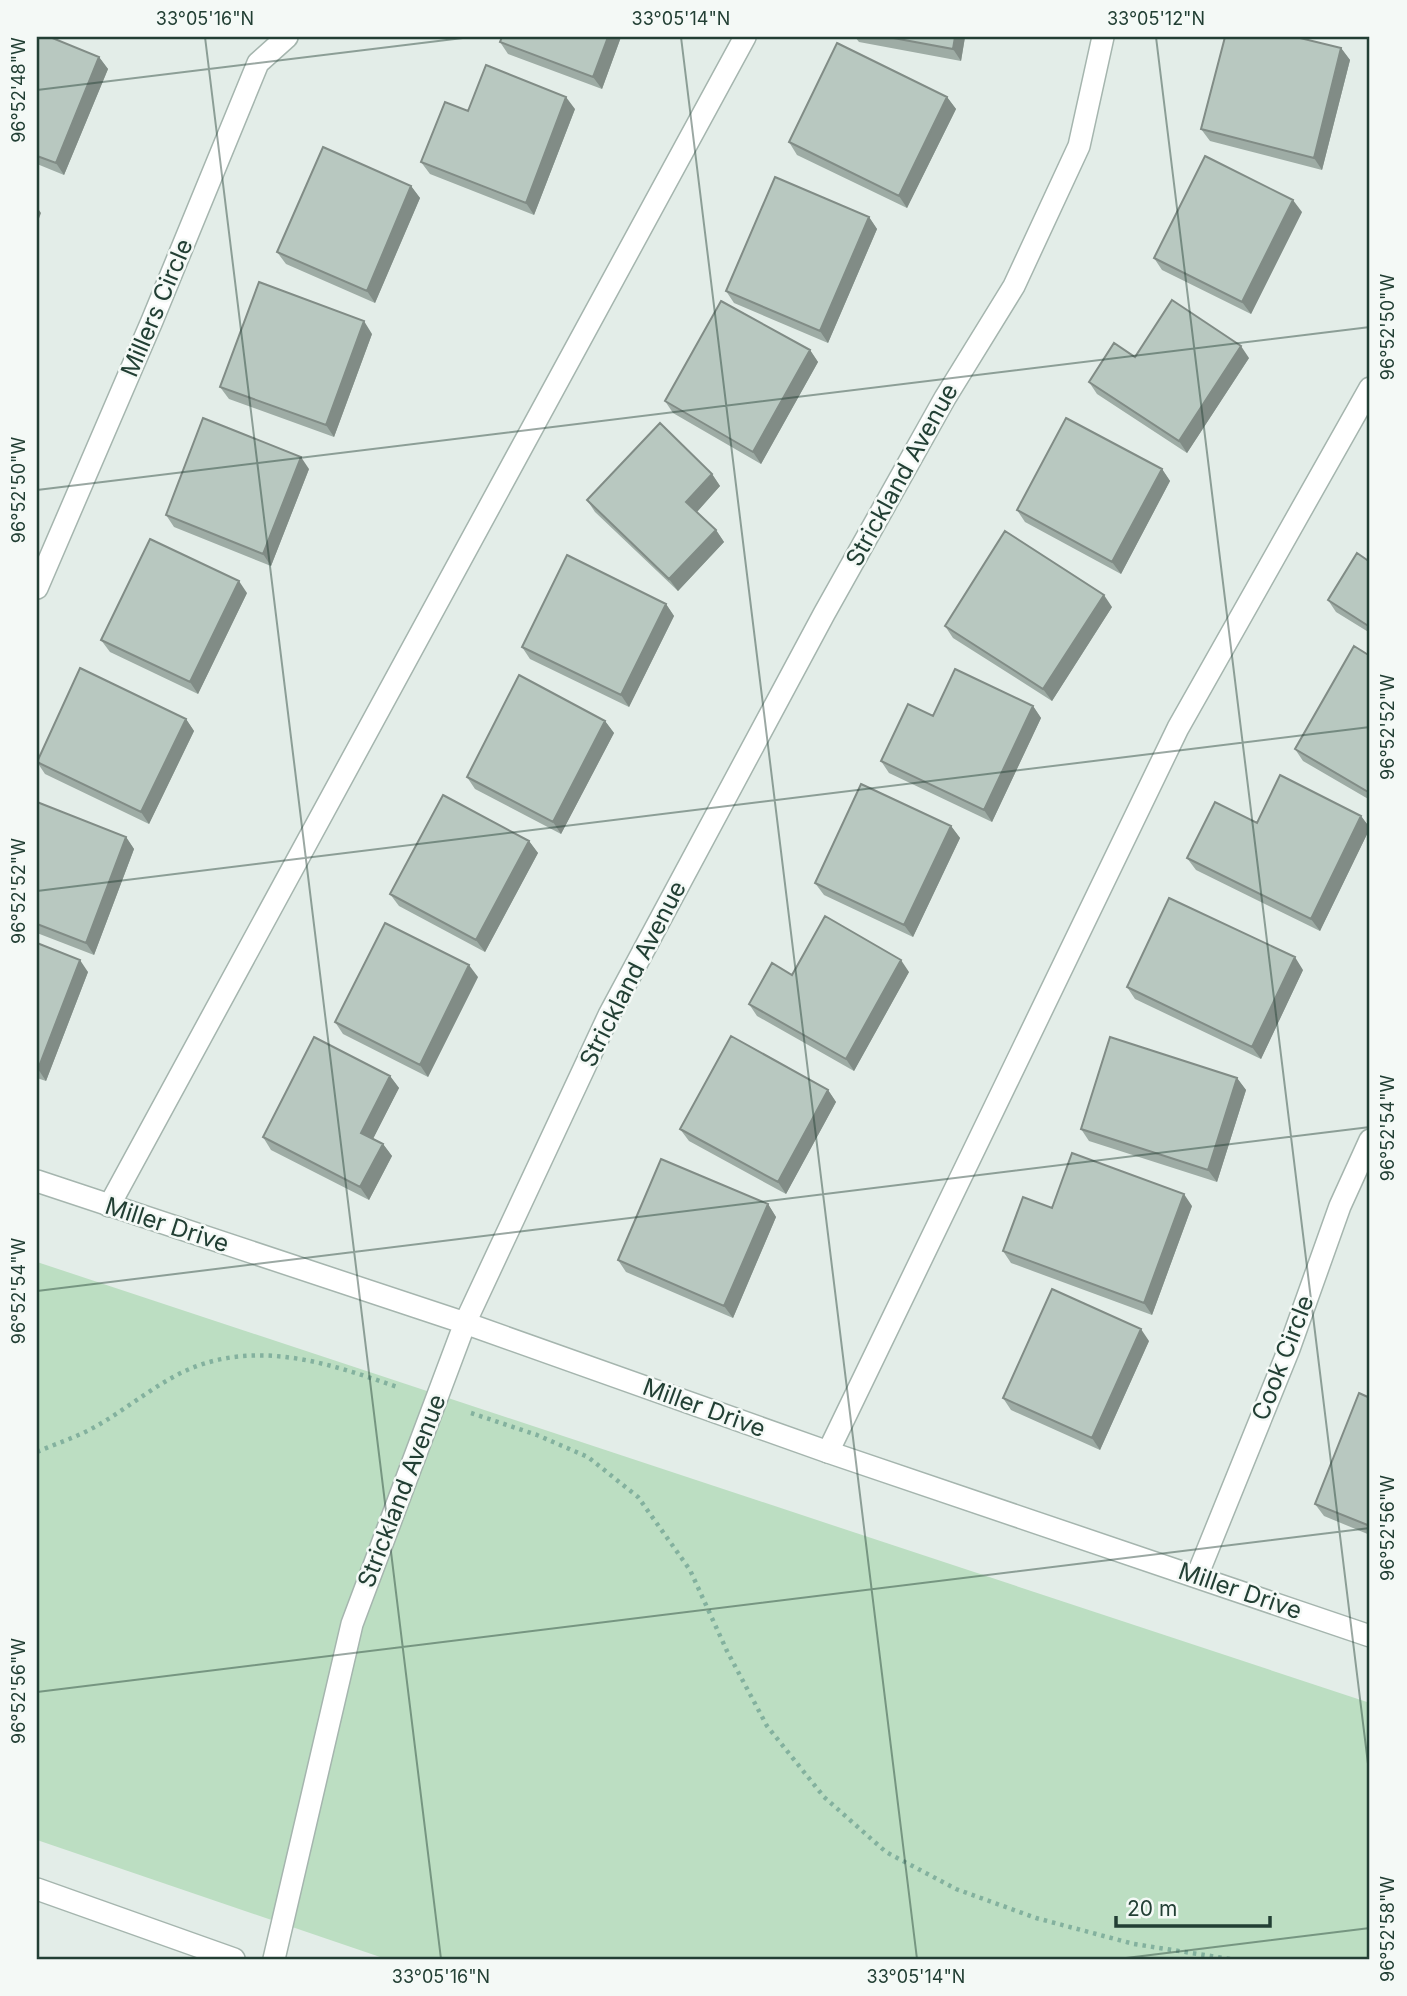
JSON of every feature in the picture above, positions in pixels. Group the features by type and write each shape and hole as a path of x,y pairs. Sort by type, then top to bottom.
{"street":[{"name":"Millers Circle","path":"37,588 152,321 258,63 287,37"},
{"path":"109,1206 745,37"},
{"name":"Strickland Avenue","path":"274,1959 352,1624 465,1323 609,1015 831,602 945,398 1014,286 1079,146 1103,37"},
{"path":"828,1452 1178,728 1370,388"},
{"name":"Cook Circle","path":"1197,1576 1289,1349 1340,1206 1370,1140"},
{"name":"Miller Drive","path":"37,1181 465,1323 828,1452 1370,1636"},
{"path":"37,1889 234,1959"}],"path":[{"path":"37,1452 91,1429 197,1366 250,1355 307,1359 537,1435 588,1457 638,1497 690,1570 727,1651 768,1726 824,1797 887,1852 956,1889 1036,1918 1134,1944 1230,1959"}],"green space":[{"path":"37,1262 1370,1703 1370,1959 386,1959 37,1840"}],"building":[{"path":"37,37 50,37 99,57 56,163 37,156"},
{"path":"502,37 608,37 593,77 500,42"},
{"path":"888,37 955,37 953,49"},
{"path":"1225,37 1296,37 1341,48 1314,158 1201,129"},
{"path":"837,43 947,97 899,196 789,142"},
{"path":"486,65 566,97 526,203 421,162 445,102 468,111"},
{"path":"323,147 411,186 367,291 277,252"},
{"path":"1205,156 1293,200 1242,302 1154,258"},
{"path":"775,177 869,217 820,331 726,291"},
{"path":"259,282 364,321 326,425 220,387"},
{"path":"1172,300 1241,346 1179,441 1089,382 1114,343 1135,357"},
{"path":"721,301 810,350 753,452 665,401"},
{"path":"203,418 301,457 263,554 166,515"},
{"path":"1066,418 1162,469 1112,562 1017,510"},
{"path":"660,423 712,474 686,502 716,530 669,579 587,500"},
{"path":"1005,531 1104,595 1043,689 945,626"},
{"path":"150,539 239,581 190,682 101,640"},
{"path":"1357,553 1370,562 1370,627 1328,600"},
{"path":"567,555 666,604 621,695 522,647"},
{"path":"1354,646 1370,656 1370,793 1295,749"},
{"path":"80,668 186,719 141,812 37,762"},
{"path":"955,669 1033,706 984,810 881,761 908,704 933,716"},
{"path":"519,675 605,721 553,822 467,777"},
{"path":"1280,775 1361,816 1311,919 1187,858 1215,802 1257,823"},
{"path":"861,784 951,826 904,925 815,883"},
{"path":"443,795 529,841 476,940 390,894"},
{"path":"37,802 126,837 86,943 37,924"},
{"path":"1169,898 1295,957 1252,1047 1127,987"},
{"path":"825,916 901,960 846,1059 749,1004 772,963 792,975"},
{"path":"385,923 469,965 420,1065 335,1022"},
{"path":"37,943 80,960 38,1069 37,1069"},
{"path":"731,1036 828,1090 778,1182 680,1129"},
{"path":"314,1037 390,1076 361,1133 383,1144 360,1187 263,1137"},
{"path":"1110,1037 1237,1078 1208,1170 1081,1129"},
{"path":"1072,1153 1184,1194 1144,1303 1003,1251 1023,1197 1052,1208"},
{"path":"661,1159 768,1204 724,1306 618,1260"},
{"path":"1052,1289 1141,1329 1092,1438 1003,1398"},
{"path":"1359,1393 1370,1398 1370,1526 1315,1504"}]}
